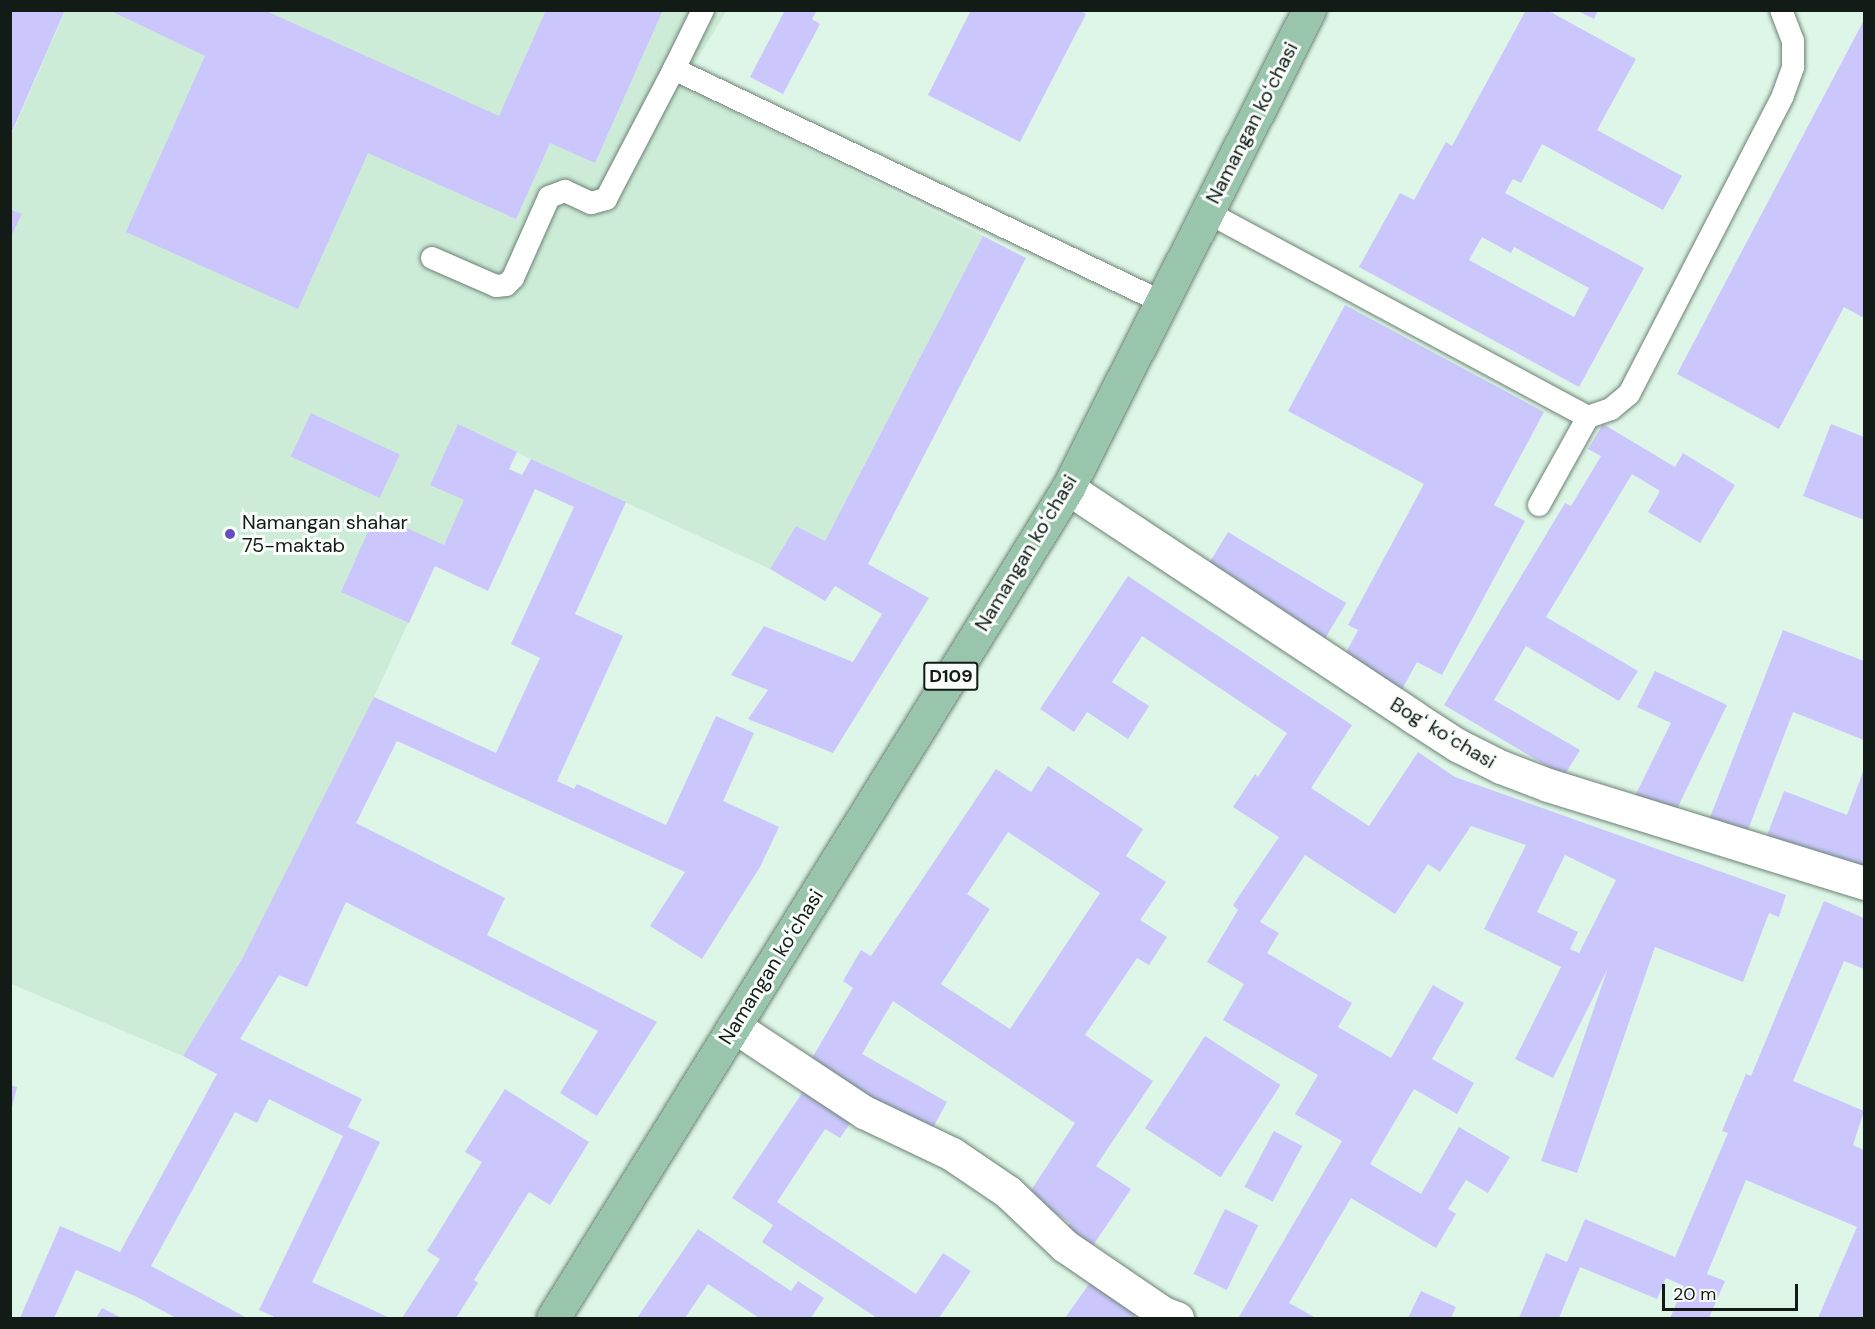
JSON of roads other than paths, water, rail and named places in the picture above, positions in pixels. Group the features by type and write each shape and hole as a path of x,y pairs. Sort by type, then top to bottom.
{"main road":[{"name":"Namangan koʻchasi","path":"553,1318 1068,488 1309,10"}],"street":[{"name":"Bogʻ koʻchasi","path":"1068,488 1412,716 1457,745 1492,763 1548,785 1864,882"},
{"path":"734,1026 864,1112 952,1155 1008,1192 1034,1214 1065,1246 1163,1313 1177,1318"}],"lane":[{"path":"432,258 496,286 506,285 513,278 549,197 558,191 565,191 591,203 600,203 606,199 703,10"},
{"path":"1539,505 1588,417 1611,409 1629,394 1783,95 1793,67 1793,41 1781,10"},
{"path":"674,69 1162,302"},
{"path":"1207,212 1353,288 1588,417"}],"place":[{"name":"Namangan shahar 75-maktab","path":"230,534"}]}
